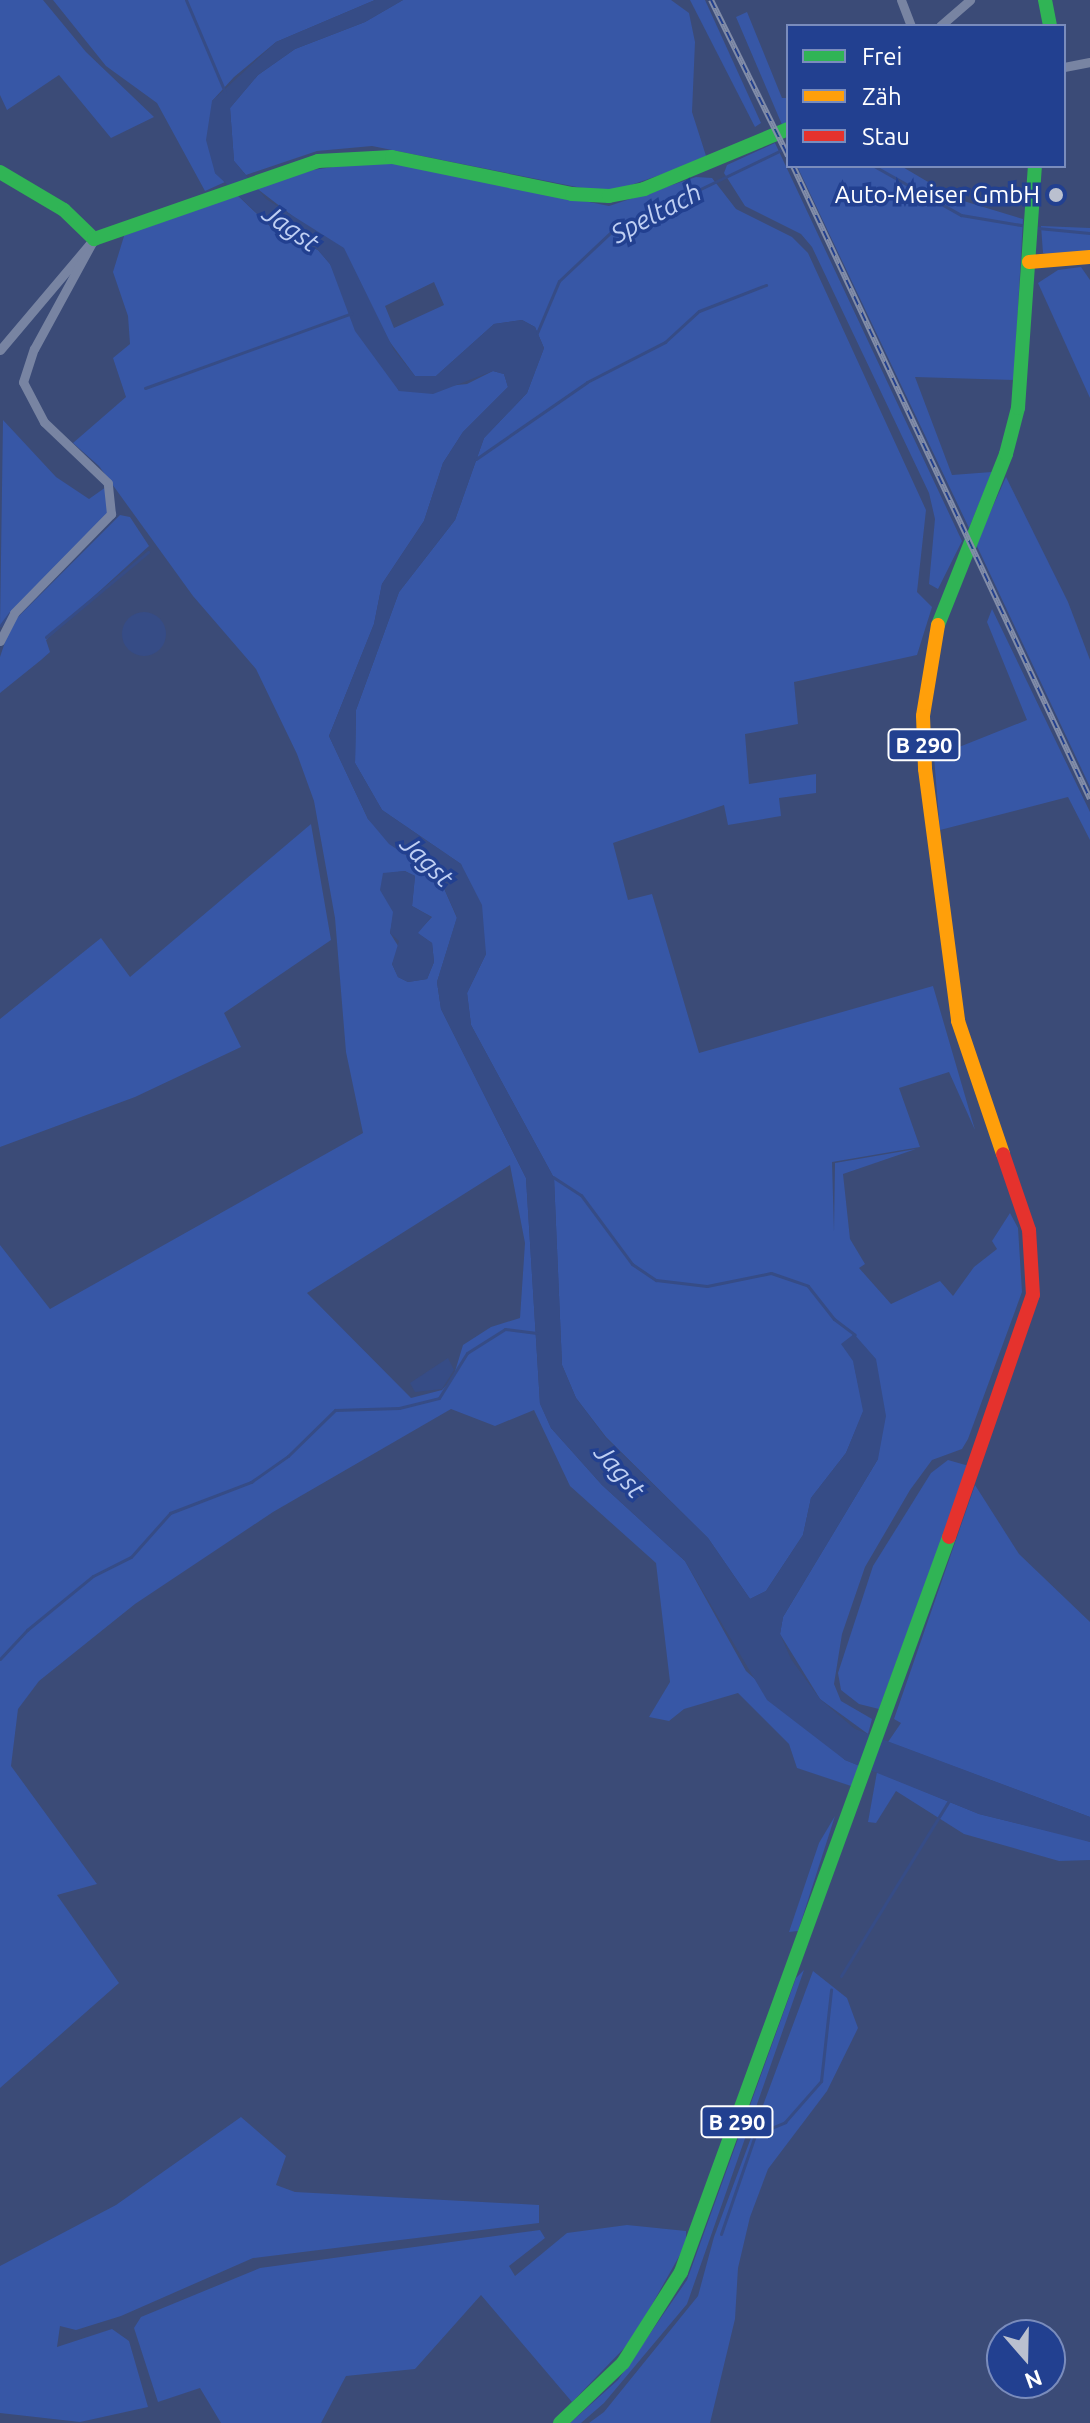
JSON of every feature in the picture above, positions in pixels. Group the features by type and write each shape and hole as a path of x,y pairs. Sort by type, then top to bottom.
{"main road":[{"path":"1045,0 1050,24"},
{"path":"0,172 64,210 94,239 318,161 392,157 572,194 609,196 644,189 786,130"},
{"name":"B 290","path":"560,2423 623,2363 681,2272 861,1789 1028,1313 1034,1276 1029,1230 958,1021 925,769 923,716 940,613 1006,454 1018,408 1035,168"},
{"path":"1029,262 1090,257"}],"street":[{"path":"901,0 910,24"},
{"path":"942,24 970,0"},
{"path":"1066,67 1090,62"},
{"path":"0,350 94,239"},
{"path":"0,641 14,613 111,514 108,483 44,422 23,382 34,349 94,239"}],"shaded area":[{"path":"0,0 43,0 86,52 154,117 111,138 59,75 7,110 0,95"},
{"path":"53,0 375,0 276,42 234,77 212,101 215,173 225,182 205,191 157,103 106,66"},
{"path":"403,0 671,0 689,13 695,42 692,112 707,159 619,189 587,189 372,146 317,151 246,175 234,161 230,108 258,75 295,49 365,22"},
{"path":"690,0 705,0 761,123 755,127"},
{"path":"747,12 782,98 786,98 786,125 783,127 736,17"},
{"path":"775,143 962,541 938,589 929,584 935,519 929,493 812,247 801,234 745,206 724,173 727,165"},
{"path":"366,162 399,164 609,206 696,177 712,178 736,209 792,237 808,253 926,510 917,592 932,607 917,655 794,682 798,724 745,734 749,784 816,774 816,793 779,798 781,816 728,825 724,805 613,843 628,900 652,894 699,1053 933,986 975,1130 949,1072 899,1088 920,1147 832,1162 834,1232 835,1163 916,1149 843,1174 850,1239 865,1264 859,1268 891,1304 940,1281 953,1296 974,1267 997,1249 992,1241 1010,1213 1018,1228 1022,1292 968,1439 962,1449 932,1460 910,1490 865,1567 842,1634 834,1684 841,1701 872,1719 868,1734 820,1699 780,1634 783,1617 878,1459 853,1361 864,1410 846,1453 811,1498 803,1535 766,1591 750,1599 708,1538 606,1437 576,1398 562,1365 554,1178 471,1025 467,993 486,954 461,864 382,810 355,763 356,710 399,592 455,520 484,438 527,393 544,348 535,327 522,320 494,324 436,376 415,376 303,224 255,187 313,170","holes":["434,282 444,305 394,328 385,306"]},
{"path":"798,168 904,168 957,199 1023,219 1014,380 915,377 952,475 992,472 969,528"},
{"path":"236,194 272,228 318,250 330,264 399,391 467,384 493,371 504,374 508,387 463,432 443,463 424,521 382,584 374,624 329,736 368,819 439,877 457,918 437,982 441,1009 526,1178 540,1403 551,1428 602,1485 685,1561 746,1671 845,1760 860,1766 854,1787 797,1768 789,1744 738,1693 684,1709 669,1721 649,1717 670,1682 656,1563 570,1486 534,1410 495,1426 451,1409 273,1512 135,1604 39,1681 18,1709 11,1766 97,1884 57,1895 119,1983 0,2088 0,1245 50,1309 363,1133 346,1052 335,918 314,801 297,754 256,669 193,596 99,466 73,443 126,397 113,358 130,344 128,316 113,272 125,233","holes":["405,871 415,876 412,906 432,917 417,933 432,943 434,962 427,979 408,982 398,977 392,964 400,949 390,933 394,912 383,874","510,1165 525,1243 520,1318 491,1327 463,1345 453,1378 442,1390 411,1398 307,1293"]},
{"path":"1041,226 1090,228 1090,253 1055,257 1043,253"},
{"path":"1081,267 1090,280 1090,398 1038,283 1058,270"},
{"path":"3,420 56,477 89,499 106,487 110,511 0,627"},
{"path":"1006,477 1068,602 1090,660 1090,787 976,544"},
{"path":"120,515 130,517 149,546 46,640 50,652 0,693 0,657 11,624"},
{"path":"992,609 1090,812 1090,840 1068,797 940,830 934,757 1027,720 987,622"},
{"path":"311,824 331,940 224,1013 241,1047 135,1097 0,1147 0,1019 101,938 130,977"},
{"path":"948,1460 969,1466 879,1709 859,1704 841,1690 838,1673 873,1566 931,1473"},
{"path":"975,1485 1019,1554 1090,1622 1090,1817 888,1742 901,1723 894,1719"},
{"path":"877,1772 979,1814 1090,1842 1090,1860 1059,1861 964,1834 896,1791 876,1823 868,1822"},
{"path":"835,1816 798,1931 789,1932 819,1843"},
{"path":"804,1970 687,2304 604,2403 581,2423 570,2423 618,2380 687,2280 796,1978"},
{"path":"813,1971 847,1998 858,2028 827,2091 768,2169 750,2217 738,2268 735,2319 710,2423 589,2423 604,2412 698,2296 714,2237"},
{"path":"241,2117 286,2156 276,2185 295,2192 539,2205 539,2223 253,2258 121,2316 76,2330 60,2326 57,2347 112,2329 129,2341 148,2407 80,2422 0,2413 0,2266 116,2205"},
{"path":"627,2225 686,2231 686,2244 632,2340 572,2402 481,2295 415,2369 346,2376 321,2423 221,2423 200,2388 158,2402 134,2328 141,2317 260,2268 540,2230 545,2238 509,2266 515,2276 567,2233"}],"water":[{"name":"Jagst","path":"375,0 403,0 365,22 295,49 258,75 230,108 234,161 266,199 344,248 394,350 415,376 436,376 494,324 522,320 535,327 544,348 527,393 484,438 455,520 399,592 356,710 355,763 382,810 461,864 482,905 486,954 467,993 471,1025 554,1178 562,1365 576,1398 606,1438 708,1538 750,1599 766,1591 803,1535 811,1498 846,1453 863,1411 853,1361 841,1344 854,1334 876,1359 886,1416 878,1459 783,1617 780,1634 791,1659 820,1699 855,1729 1090,1817 1090,1842 979,1814 845,1760 767,1700 685,1561 602,1485 551,1428 540,1404 526,1178 441,1009 437,982 457,917 439,877 389,844 368,819 329,736 374,624 382,584 424,521 443,463 463,432 508,387 504,374 493,371 433,394 399,391 355,331 330,264 318,250 272,228 215,173 206,140 212,101 276,42"},
{"path":"144,612 160,618 166,634 160,650 144,656 128,650 122,634 128,618"},
{"path":"404,871 415,876 412,906 431,917 418,933 432,943 434,962 427,979 408,982 398,977 392,964 399,941 390,933 393,912 380,890 383,873"},
{"path":"448,1358 454,1370 442,1389 415,1392 410,1383"}],"waterway":[{"path":"186,0 225,92"},
{"name":"Speltach","path":"537,333 559,281 611,232 786,148"},
{"name":"Speltach","path":"878,168 961,215 1027,226"},
{"name":"Speltach","path":"1038,228 1090,233"},
{"path":"476,459 587,382 665,342 699,311 766,285"},
{"path":"145,388 352,313"},
{"path":"46,637 148,552"},
{"path":"1,625 10,613"},
{"path":"553,1177 581,1195 632,1264 656,1280 707,1286 771,1273 808,1286 834,1319 855,1335"},
{"path":"0,1659 27,1630 93,1576 131,1557 170,1513 251,1482 288,1456 335,1410 399,1408 439,1398 467,1353 505,1329 537,1333"},
{"path":"841,1976 950,1799"},
{"path":"721,2234 755,2135 785,2122 821,2081 831,1990"}],"railway":[{"path":"711,0 786,152"},
{"path":"794,168 1090,799"}],"traffic: fast":[{"path":"1045,0 1050,24"},
{"path":"0,172 64,210 94,239 318,161 392,157 572,194 609,196 644,189 786,130"},
{"path":"938,625 1006,454 1018,408 1035,168"},
{"path":"560,2423 623,2363 681,2272 949,1537"}],"traffic: slow":[{"path":"1029,262 1090,257"},
{"path":"938,625 923,716 925,769 958,1021 1003,1154"}],"traffic: jam":[{"path":"949,1537 1033,1295 1029,1230 1003,1154"}],"place":[{"name":"Auto-Meiser GmbH","path":"1056,195"}]}
